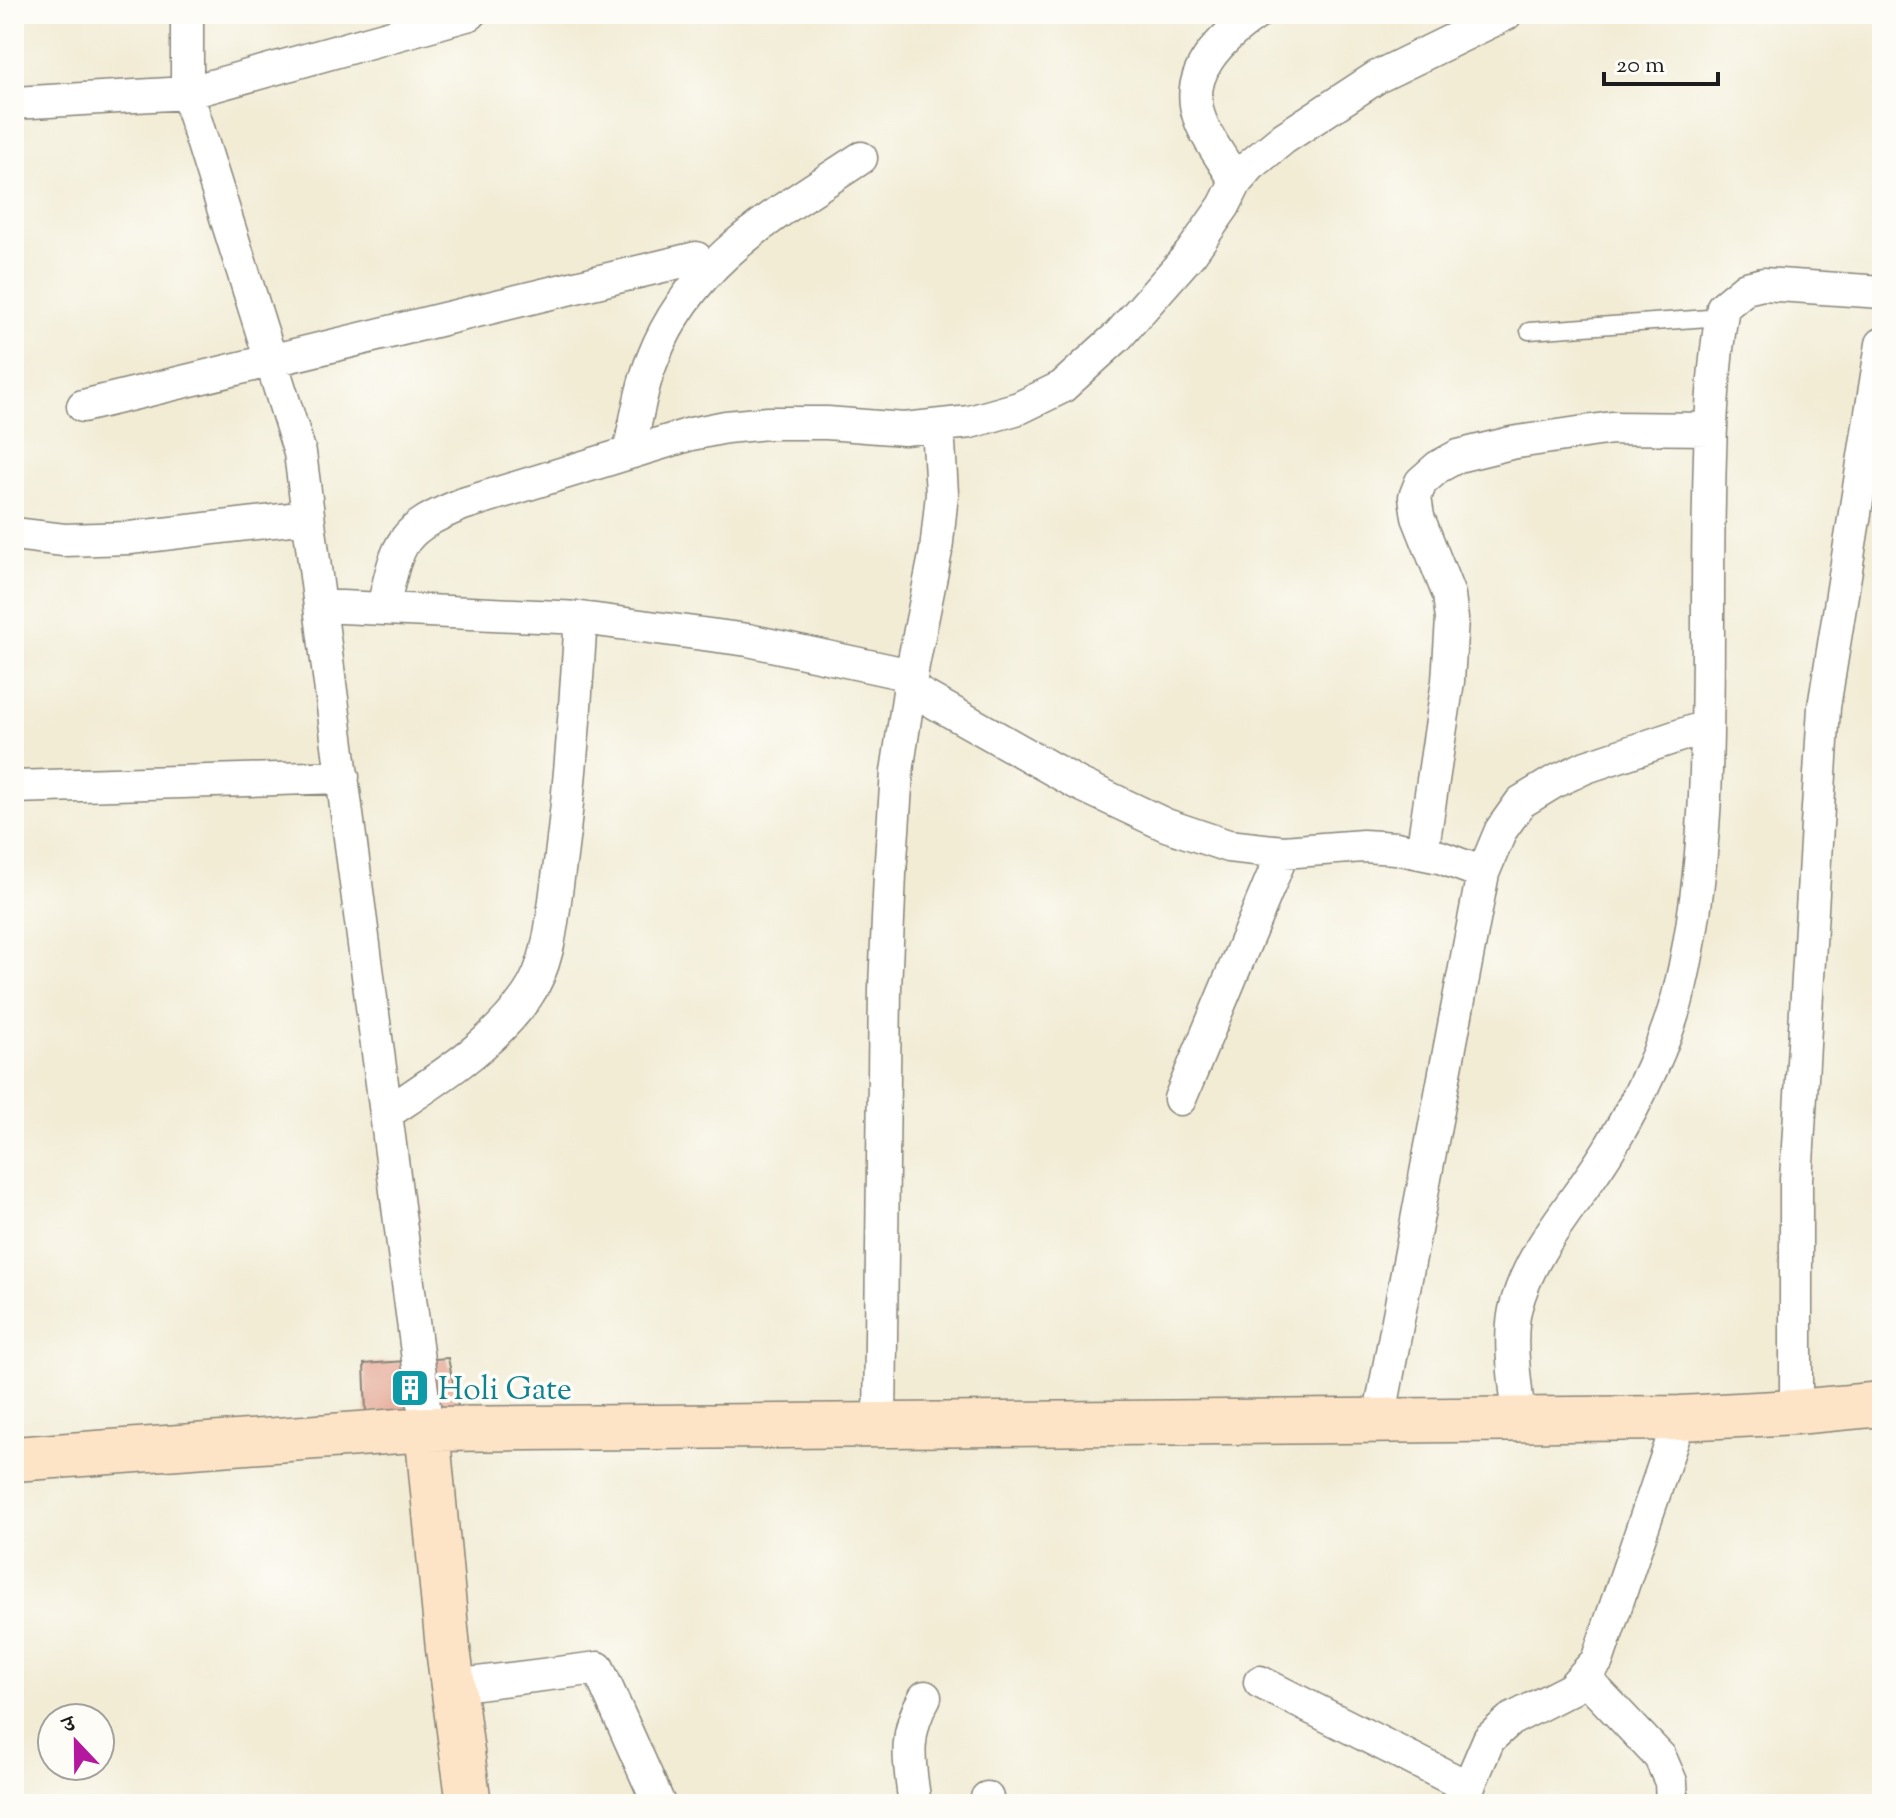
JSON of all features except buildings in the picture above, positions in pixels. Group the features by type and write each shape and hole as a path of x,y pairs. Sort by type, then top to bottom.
{"street":[{"path":"187,14 187,93 300,453 427,1429 453,1686 469,1804"},
{"path":"14,103 187,93 470,14"},
{"path":"1236,182 1200,121 1194,93 1199,72 1211,54 1256,14"},
{"path":"383,608 395,553 412,531 429,517 463,504 691,434 768,423 827,423 904,429 970,422 1019,408 1062,387 1118,336 1191,253 1224,206 1236,182 1251,165 1284,138 1377,77 1506,14"},
{"path":"629,453 652,359 675,314 708,269 754,228 861,158"},
{"path":"83,406 696,258"},
{"path":"1519,1419 1513,1347 1514,1313 1523,1284 1544,1246 1612,1144 1649,1073 1679,993 1695,919 1703,839 1711,429 1723,307 1746,288 1763,284 1882,292"},
{"path":"1796,1412 1796,1180 1824,707 1882,344"},
{"path":"880,1425 888,903 897,772 910,681 936,551 942,494 938,426"},
{"path":"1422,853 1448,681 1452,619 1449,595 1418,517 1415,497 1421,482 1438,467 1458,456 1511,443 1612,428 1711,429"},
{"path":"14,534 64,540 130,538 307,517"},
{"path":"320,606 581,618 748,640 910,681 1077,783 1166,825 1228,846 1283,852 1363,846 1396,848 1483,873"},
{"path":"387,1113 462,1062 498,1030 528,994 545,957 567,821 581,618"},
{"path":"1379,1420 1483,873 1501,830 1521,802 1586,767 1705,727"},
{"path":"14,787 343,777"},
{"path":"1180,1099 1283,852"},
{"path":"14,1459 427,1429 1680,1418 1882,1404"},
{"path":"1260,1682 1464,1796 1489,1739 1510,1720 1571,1689 1597,1661 1680,1418"},
{"path":"453,1686 598,1668 659,1804"},
{"path":"1584,1677 1660,1757 1671,1782 1672,1804"},
{"path":"915,1804 908,1755 914,1715 925,1697"}],"lane":[{"path":"1529,331 1722,317"}],"place":[{"name":"Holi Gate","path":"410,1388"}]}
